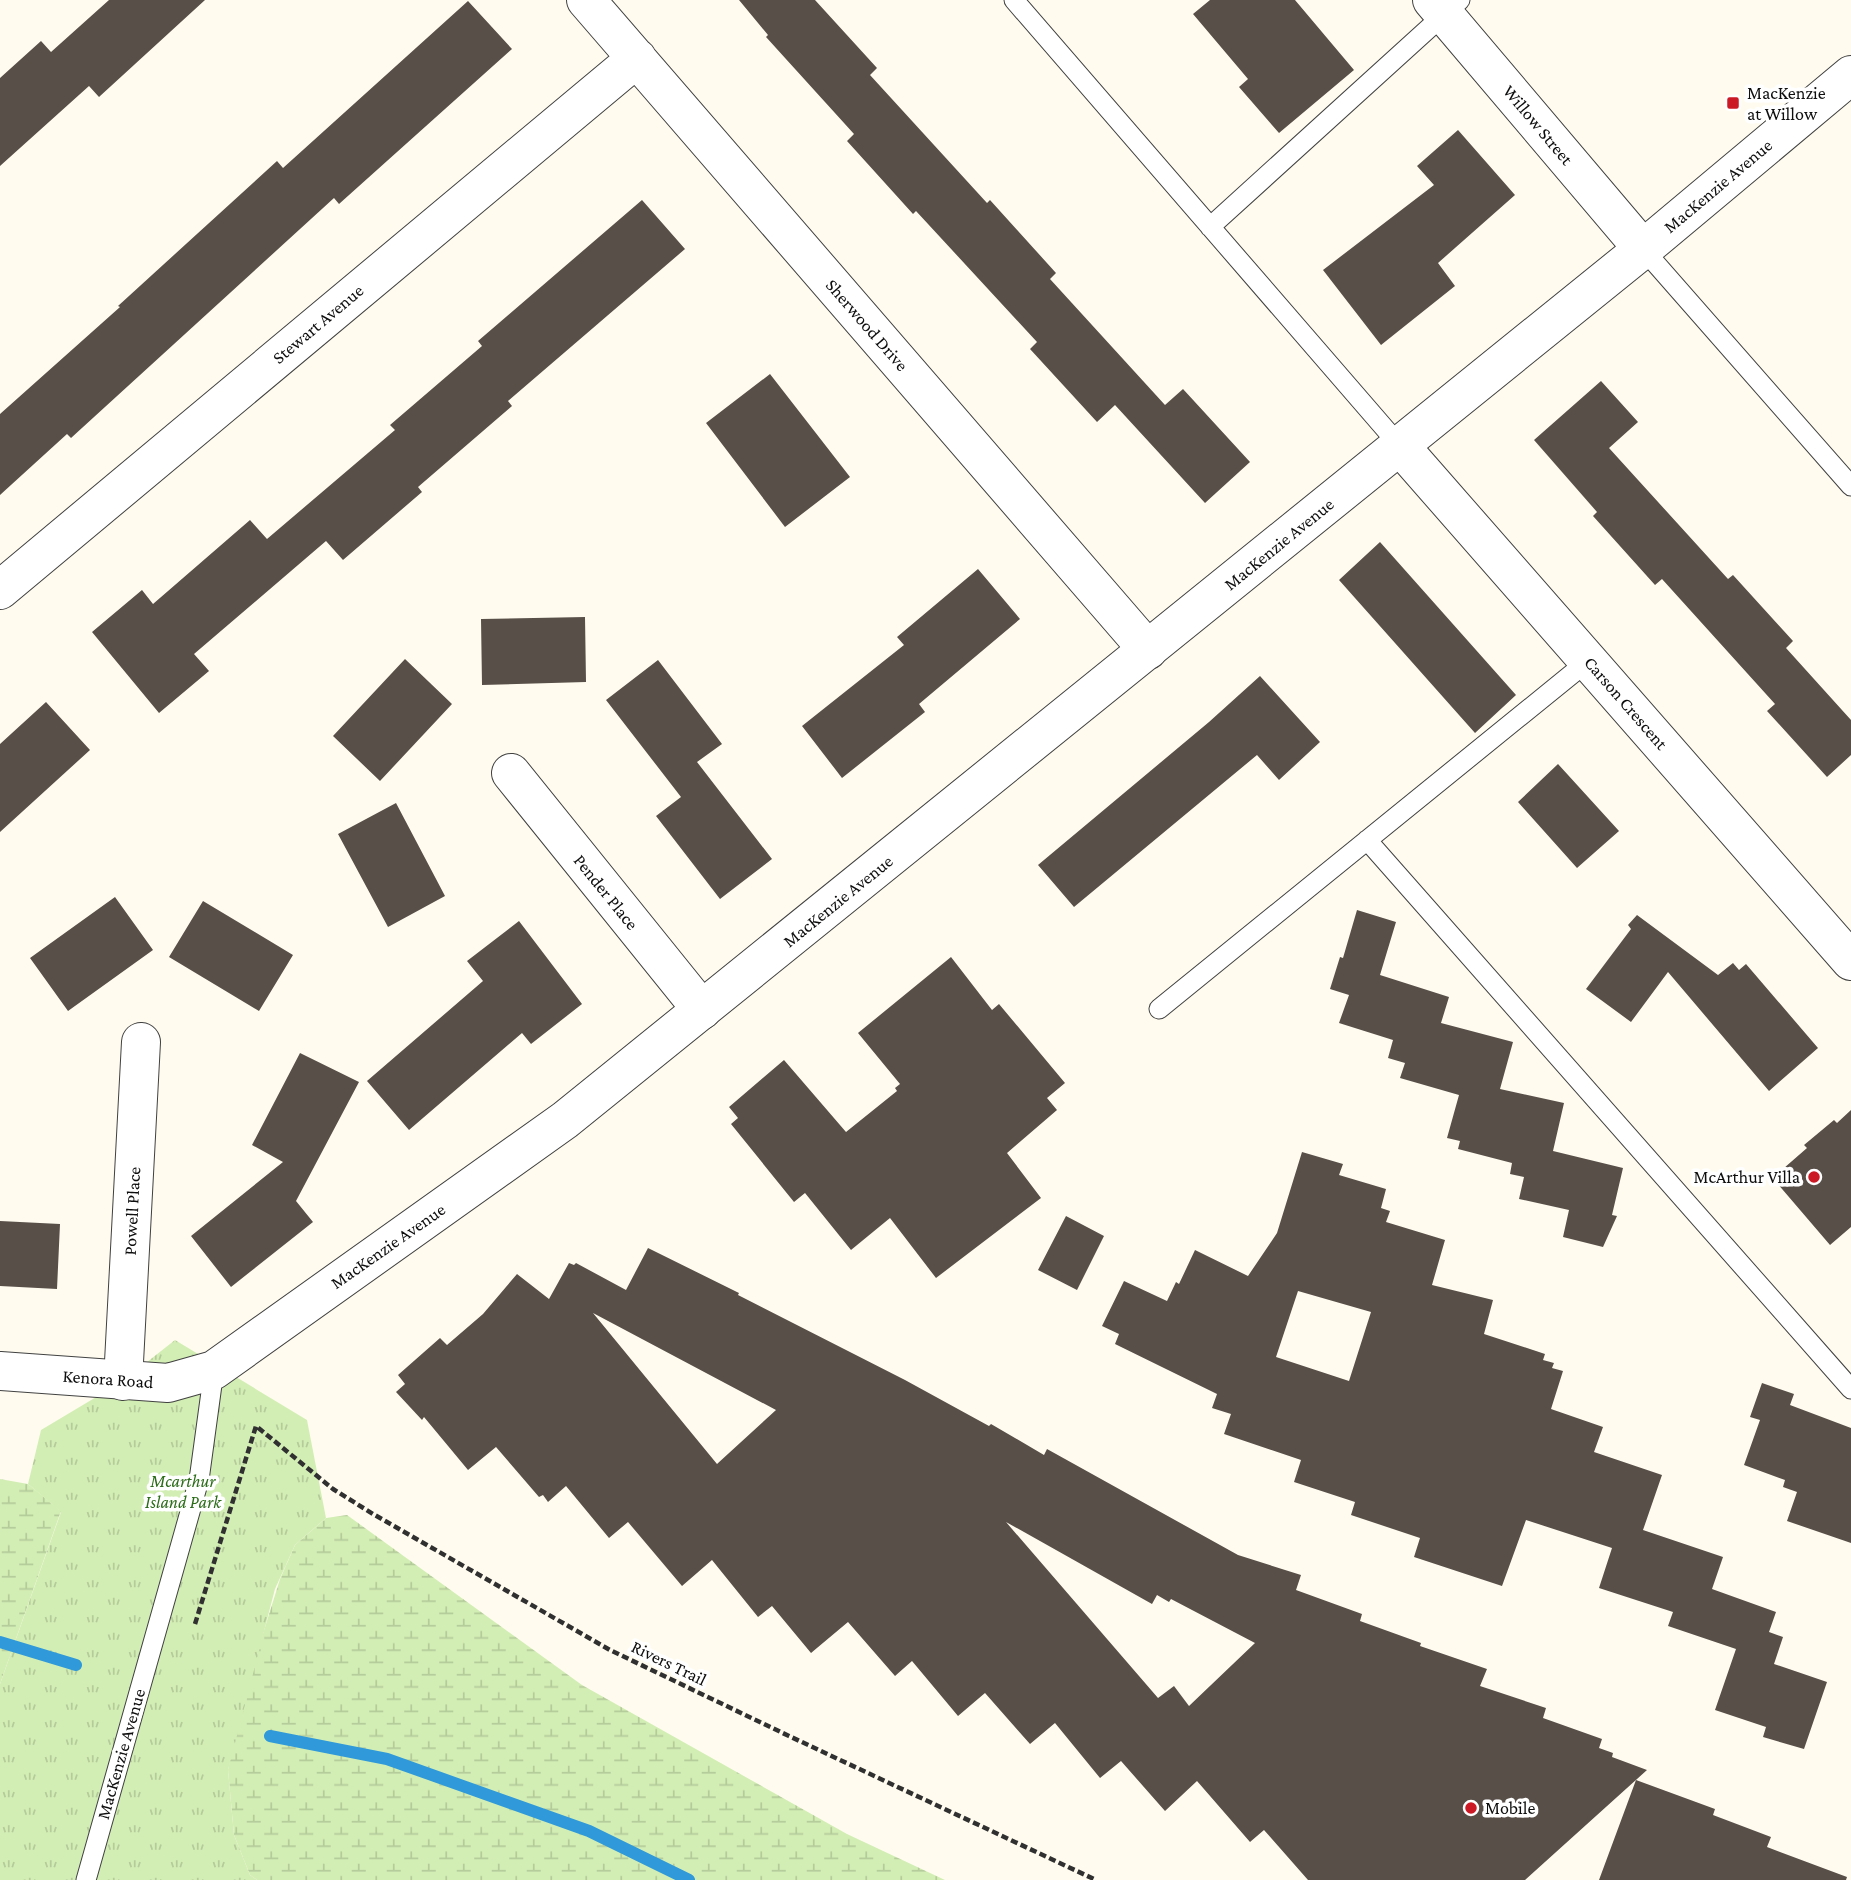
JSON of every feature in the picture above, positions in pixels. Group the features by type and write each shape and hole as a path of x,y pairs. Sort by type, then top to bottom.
{"street":[{"name":"Sherwood Drive","path":"586,0 1148,650"},
{"name":"Willow Street","path":"1445,4 1643,249"},
{"name":"Stewart Avenue","path":"0,590 637,58"},
{"name":"MacKenzie Avenue","path":"215,1370 565,1120 1643,249 1851,75"},
{"name":"Carson Crescent","path":"1400,446 1851,961"},
{"name":"Pender Place","path":"511,774 702,1010"},
{"name":"Powell Place","path":"123,1381 141,1042"},
{"name":"Kenora Road","path":"0,1371 168,1383 215,1370"}],"lane":[{"path":"1014,0 1400,446"},
{"path":"1210,227 1445,4"},
{"path":"1643,249 1851,486"},
{"path":"1159,1009 1588,661"},
{"path":"1367,840 1851,1389"},
{"name":"MacKenzie Avenue","path":"86,1880 199,1480 215,1370"}],"path":[{"name":"Rivers Trail","path":"256,1426 333,1489 363,1508 610,1650 1096,1880"}],"green space":[{"name":"Mcarthur Island Park","path":"175,1340 307,1420 326,1518 295,1545 275,1589 228,1770 234,1835 250,1875 257,1880 0,1880 0,1684 61,1512 28,1484 41,1430 123,1381"},
{"path":"0,1479 28,1484 61,1511 0,1684"},
{"path":"347,1515 582,1685 847,1834 945,1880 257,1880 250,1875 234,1835 228,1770 234,1739 280,1579 295,1545 326,1518"}],"building":[{"path":"109,0 205,0 99,97 89,86 0,166 0,78 41,41 51,52"},
{"path":"739,0 815,0 877,68 870,75 987,203 990,200 1056,273 1050,279 1165,405 1183,389 1250,462 1205,503 1115,405 1097,422 1030,349 1037,342 916,211 913,214 847,141 854,134 766,37 768,35"},
{"path":"1210,0 1295,0 1354,70 1279,133 1239,87 1248,79 1193,14"},
{"path":"468,1 512,49 339,204 334,198 71,438 67,434 0,495 0,414 277,161 283,168"},
{"path":"1458,130 1515,195 1438,263 1455,286 1381,345 1323,270 1434,185 1417,166"},
{"path":"642,200 685,249 508,401 512,406 418,487 422,492 343,560 326,541 194,654 209,671 159,713 92,632 142,590 153,604 250,520 267,539 395,430 390,425 482,346 478,341"},
{"path":"770,374 850,477 785,527 706,423"},
{"path":"1601,381 1638,422 1609,448 1728,579 1733,575 1793,641 1786,648 1851,720 1851,755 1827,777 1767,711 1775,704 1662,579 1655,585 1593,516 1597,512 1534,440"},
{"path":"1380,542 1516,695 1475,733 1339,580"},
{"path":"978,569 1020,619 919,704 925,712 842,778 802,726 904,645 897,637"},
{"path":"585,617 586,682 482,685 481,619"},
{"path":"405,659 452,704 380,781 333,736"},
{"path":"658,660 722,744 697,762 772,859 720,899 656,816 681,797 606,700"},
{"path":"1260,676 1320,742 1279,780 1257,755 1074,907 1038,865"},
{"path":"46,702 90,750 0,832 0,744"},
{"path":"1558,764 1619,831 1577,868 1518,802"},
{"path":"396,803 445,896 388,927 338,834"},
{"path":"115,897 153,950 68,1011 30,958"},
{"path":"203,901 293,955 259,1011 169,957"},
{"path":"1357,910 1396,922 1380,975 1449,997 1441,1023 1513,1042 1500,1089 1564,1103 1553,1151 1623,1168 1612,1215 1617,1216 1603,1247 1563,1237 1569,1210 1519,1199 1524,1177 1510,1174 1512,1163 1458,1149 1460,1141 1447,1138 1459,1095 1400,1078 1405,1063 1388,1058 1393,1040 1339,1023 1349,995 1330,989 1340,957 1343,958"},
{"path":"1637,915 1718,975 1733,963 1739,970 1746,964 1818,1048 1769,1091 1668,972 1631,1022 1586,989 1631,929 1628,925"},
{"path":"519,921 582,1004 531,1044 522,1033 409,1130 367,1081 483,981 467,961"},
{"path":"951,957 992,1010 999,1004 1065,1083 1047,1098 1057,1110 1007,1153 1041,1198 936,1278 890,1218 851,1250 805,1193 794,1202 731,1124 738,1118 729,1107 784,1060 846,1132 897,1091 895,1088 900,1084 858,1033"},
{"path":"300,1053 359,1082 296,1201 313,1222 231,1287 191,1236 283,1162 252,1145"},
{"name":"McArthur Villa","path":"1851,1110 1851,1227 1830,1245 1777,1183 1780,1180 1776,1175 1807,1148 1804,1145 1834,1120 1837,1123"},
{"path":"1302,1152 1343,1164 1339,1175 1386,1189 1381,1208 1390,1211 1386,1222 1445,1240 1432,1285 1493,1300 1484,1334 1545,1354 1543,1360 1554,1363 1552,1368 1563,1371 1551,1409 1603,1427 1594,1452 1662,1475 1643,1530 1723,1557 1712,1589 1776,1612 1769,1632 1783,1637 1774,1664 1827,1682 1804,1749 1763,1737 1766,1727 1715,1710 1736,1649 1668,1626 1673,1612 1599,1588 1612,1548 1526,1520 1502,1586 1414,1557 1420,1538 1351,1515 1355,1502 1294,1482 1301,1460 1224,1434 1231,1414 1212,1408 1217,1394 1115,1344 1119,1334 1102,1326 1124,1281 1167,1301 1176,1282 1179,1284 1195,1250 1248,1276 1277,1233","holes":["1298,1291 1371,1312 1349,1381 1276,1357"]},
{"path":"1066,1216 1104,1236 1077,1290 1038,1270"},
{"path":"0,1221 60,1224 57,1289 0,1286"},
{"path":"648,1248 739,1293 738,1295 989,1426 991,1424 1044,1455 1047,1449 1238,1555 1301,1575 1296,1590 1362,1614 1360,1621 1421,1643 1420,1646 1487,1669 1480,1686 1546,1708 1543,1718 1602,1739 1599,1748 1613,1753 1612,1757 1647,1770 1525,1880 1308,1880 1264,1830 1250,1842 1197,1781 1165,1811 1121,1761 1100,1778 1055,1723 1030,1744 985,1693 958,1716 912,1661 895,1676 848,1622 811,1653 772,1606 758,1617 712,1560 682,1586 628,1522 609,1538 566,1486 548,1502 543,1495 539,1497 496,1447 468,1470 424,1417 422,1420 396,1392 405,1384 398,1375 440,1338 447,1345 483,1314 517,1274 549,1299 569,1263 576,1263 626,1290","holes":["593,1313 776,1410 717,1464","1006,1522 1152,1604 1157,1595 1169,1602 1171,1599 1255,1643 1189,1706 1174,1686 1158,1698"]},
{"path":"1762,1383 1794,1394 1790,1405 1851,1428 1851,1543 1787,1521 1797,1492 1783,1487 1785,1480 1744,1465 1760,1420 1750,1417"},
{"path":"1636,1780 1715,1809 1713,1815 1771,1837 1767,1847 1847,1877 1846,1880 1599,1880"}],"waterway":[{"path":"0,1642 76,1665"},
{"path":"270,1736 387,1759 589,1831 689,1880"}],"place":[{"name":"MacKenzie at Willow","path":"1733,103"},
{"name":"McArthur Villa","path":"1814,1177"},
{"name":"Mobile","path":"1471,1808"}]}
